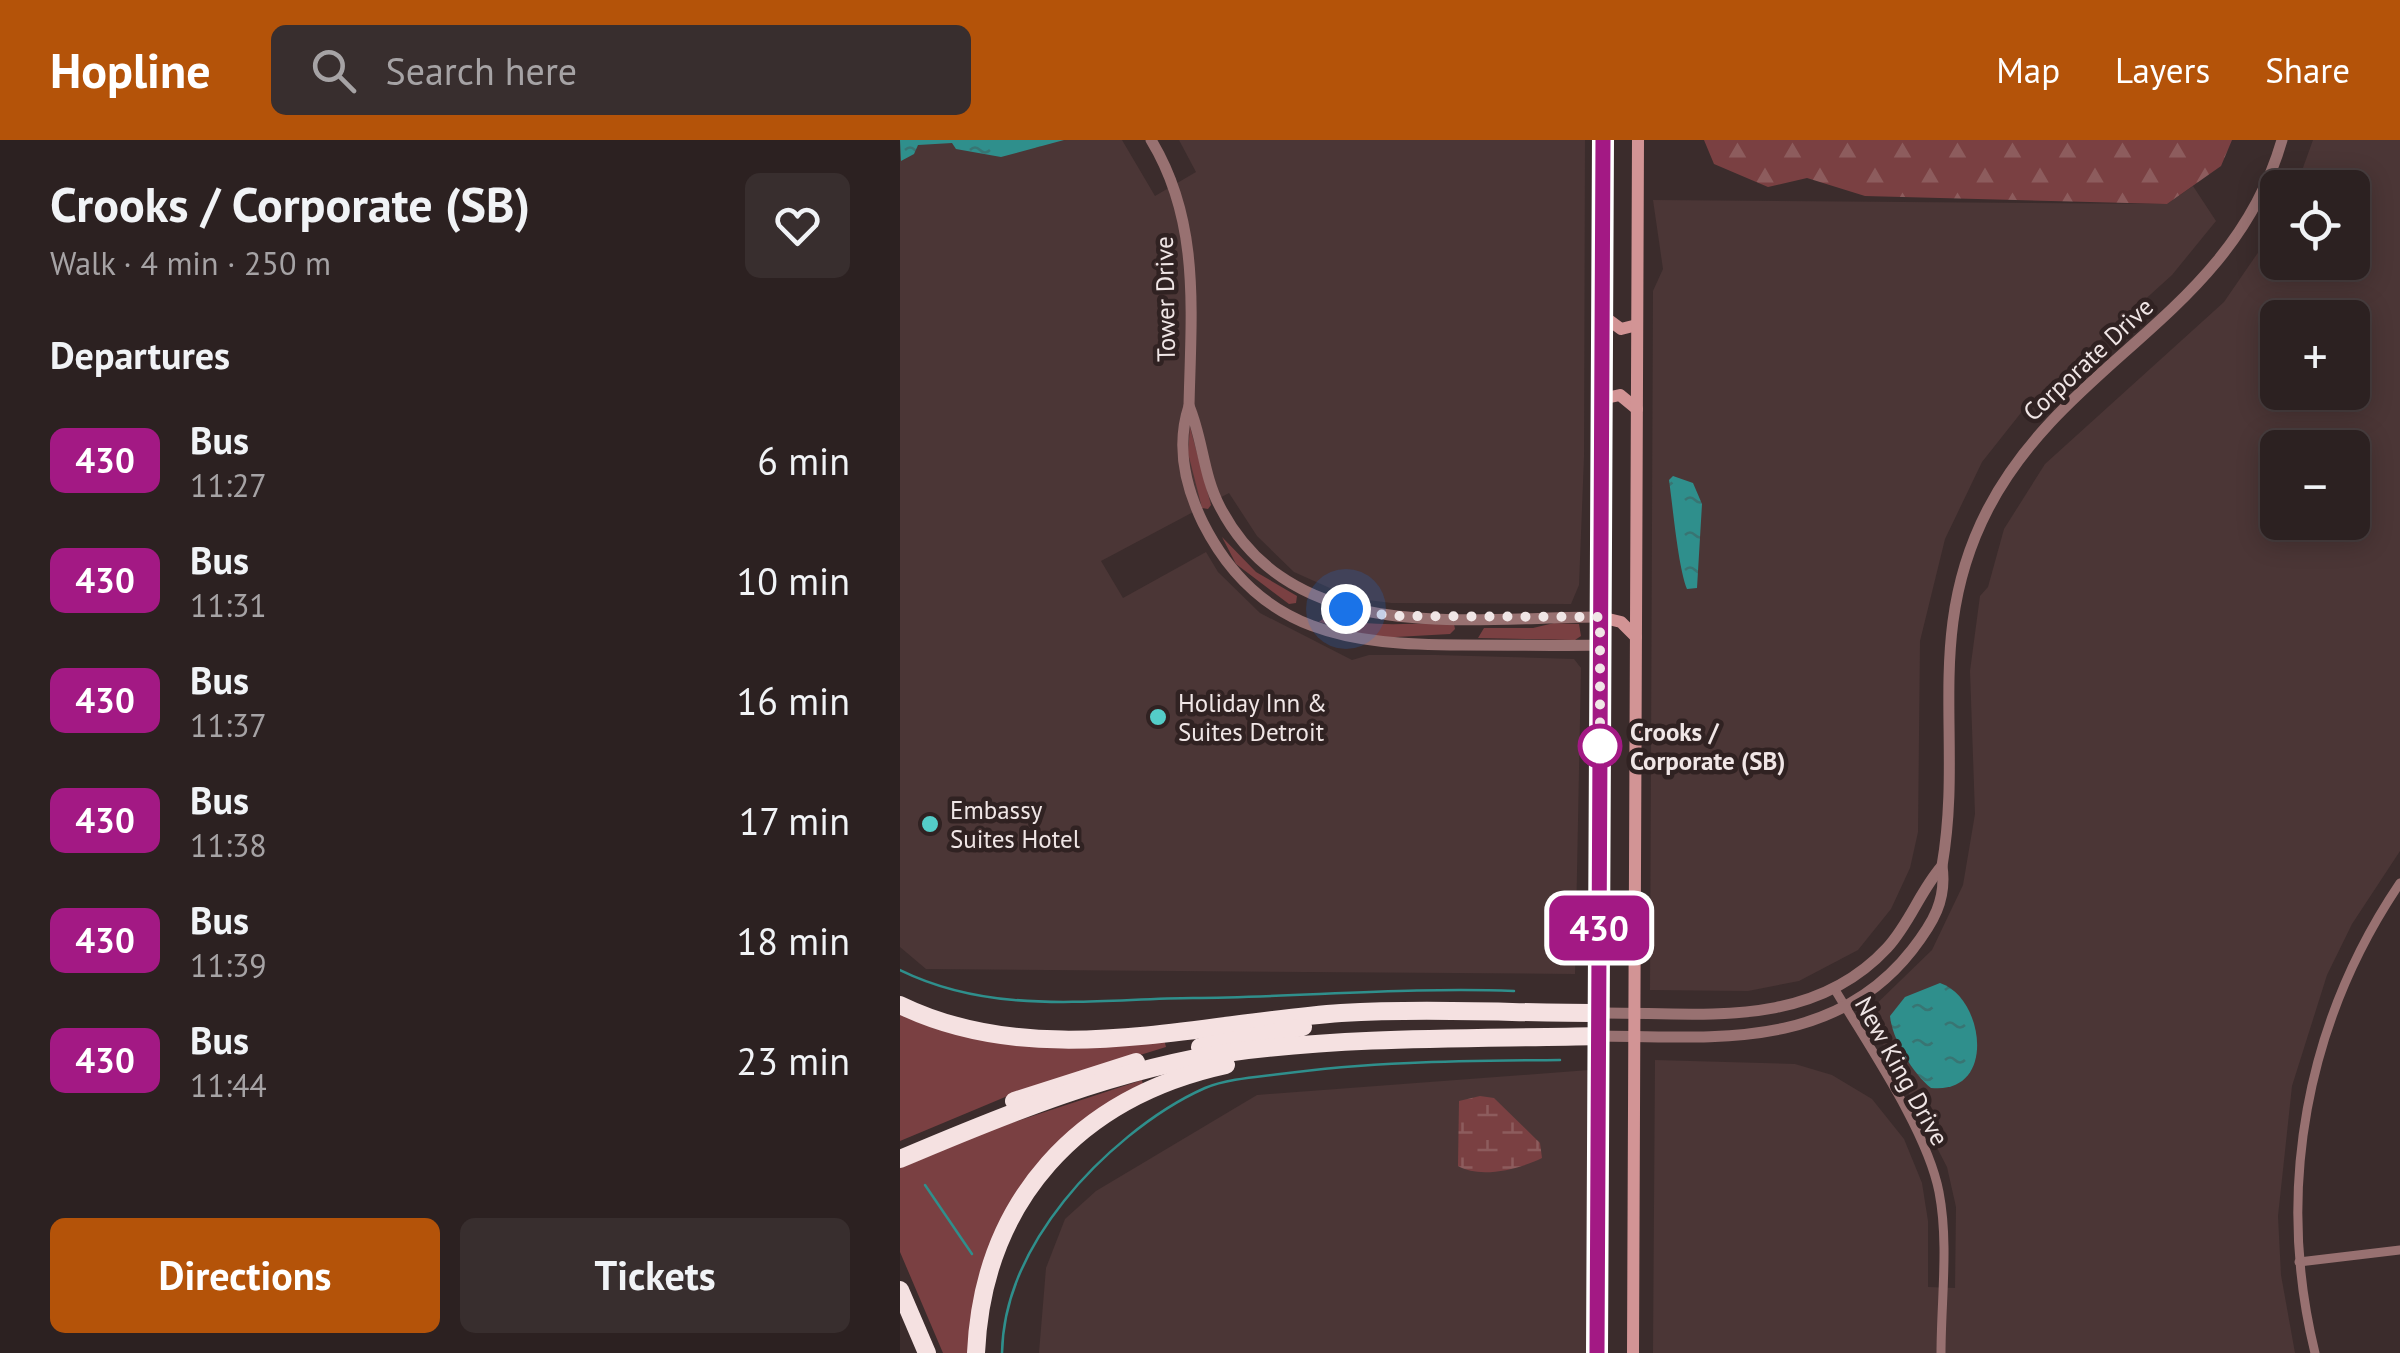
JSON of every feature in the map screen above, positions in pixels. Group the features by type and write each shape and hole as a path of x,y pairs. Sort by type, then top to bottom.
{"highway":[{"path":"900,1006 978,1032 1057,1041 1392,1010 1598,1013"},
{"path":"900,1148 1086,1074 1225,1041 1392,1010"},
{"path":"900,1158 1003,1116 1138,1072 1232,1052 1328,1043 1598,1036"},
{"path":"976,1353 987,1274 1004,1232 1038,1175 1082,1130 1124,1100 1177,1077 1328,1043"},
{"path":"900,1290 926,1353"}],"main road":[{"path":"1596,1353 1603,140"},
{"path":"1633,1353 1638,140"},
{"path":"1602,315 1621,329 1637,324"},
{"path":"1601,398 1620,396 1637,409"},
{"path":"1600,617 1616,619 1636,637"},
{"path":"1599,894 1615,907 1635,904"}],"street":[{"name":"Tower Drive","path":"1151,140 1171,175 1188,237 1189,406 1215,497 1237,535 1270,570 1318,600 1360,613 1600,617"},
{"name":"Corporate Drive","path":"1598,1036 1771,1034 1804,1026 1845,1007 1890,975 1922,937 1945,890 1942,866 1948,646 1961,576 1979,528 2008,474 2049,422 2178,307 2230,249 2265,186 2282,140"},
{"name":"Tower Drive","path":"1189,406 1181,428 1189,489 1210,536 1250,586 1288,615 1335,636 1380,644 1600,645"},
{"path":"1448,645 1459,630 1458,616"},
{"path":"1476,645 1476,629 1487,617"},
{"path":"1598,1013 1755,1013 1801,1003 1834,988 1870,964 1904,926 1926,884 1942,866"},
{"path":"2315,1353 2299,1262 2299,1159 2318,1055 2348,974 2400,883"},
{"path":"1904,926 1922,937"},
{"name":"New King Drive","path":"1834,988 1918,1135 1934,1173 1942,1216 1940,1353"},
{"path":"2299,1262 2400,1250"}],"shaded area":[{"path":"900,140 1122,140 1155,196 1196,172 1179,140 1585,140 1584,457 1579,585 1571,604 1391,603 1352,598 1294,572 1257,536 1229,493 1101,561 1123,598 1206,552 1218,572 1260,613 1352,660 1369,655 1574,659 1581,668 1575,974 926,969 900,947"},
{"path":"2313,140 2400,140 2400,851 2352,924 2327,975 2292,1086 2278,1216 2281,1275 2295,1353 1653,1353 1655,1060 1795,1064 1832,1075 1872,1099 1904,1139 1922,1183 1928,1221 1928,1287 1955,1288 1956,1207 1947,1167 1867,1013 1932,950 1963,885 1975,814 1970,671 1980,596 1988,587 2004,529 2045,464 2224,302 2260,250 2260,280 2370,280 2370,170 2302,170"},
{"path":"2193,186 2216,221 2172,275 2024,409 1982,462 1945,539 1920,641 1918,832 1910,868 1891,909 1858,950 1799,981 1748,991 1650,990 1653,291 1663,269 1653,200 2167,204"},
{"path":"1589,1070 1587,1353 1039,1353 1046,1268 1065,1219 1096,1191 1257,1095"}],"green space":[{"path":"1704,140 2232,140 2221,166 2167,204 1865,196 1807,178 1768,187 1714,164"},
{"path":"1190,427 1211,505 1208,509 1202,508 1188,453"},
{"path":"1222,537 1256,572 1297,596 1296,603 1289,604 1236,564"},
{"path":"1326,616 1374,624 1454,624 1455,629 1450,634 1378,638 1319,622"},
{"path":"1554,623 1579,624 1581,636 1575,640 1478,638 1484,628 1533,628"},
{"path":"900,1014 932,1027 997,1042 1063,1046 1164,1039 1166,1047 1010,1095 900,1141"},
{"path":"1142,1080 1143,1085 1098,1110 1027,1181 971,1353 943,1353 900,1252 900,1168 996,1128"},
{"path":"1480,1096 1494,1098 1540,1143 1542,1158 1500,1171 1477,1172 1458,1166 1459,1101"}],"water":[{"path":"900,140 1064,140 1001,157 956,149 952,143 918,145 914,154 901,161"},
{"path":"1673,476 1693,483 1702,504 1697,588 1687,589 1681,566 1669,480"},
{"path":"1940,983 1967,1006 1977,1043 1975,1062 1967,1077 1952,1086 1931,1088 1904,1055 1890,1016 1905,997"}],"waterway":[{"path":"900,970 971,994 1044,1002 1514,991"},
{"path":"1002,1353 1013,1292 1029,1254 1051,1218 1110,1152 1185,1098 1223,1082 1350,1066 1560,1060"},
{"path":"925,1185 972,1254"}],"bus line":[{"name":"430","path":"1597,1353 1603,140"}],"place":[{"name":"Holiday Inn & Suites Detroit","path":"1158,717"},
{"name":"Crooks / Corporate (SB)","path":"1600,746"},
{"name":"Embassy Suites Hotel","path":"930,824"}],"route":[{"path":"1346,609 1392,616 1600,617 1600,746"}]}
